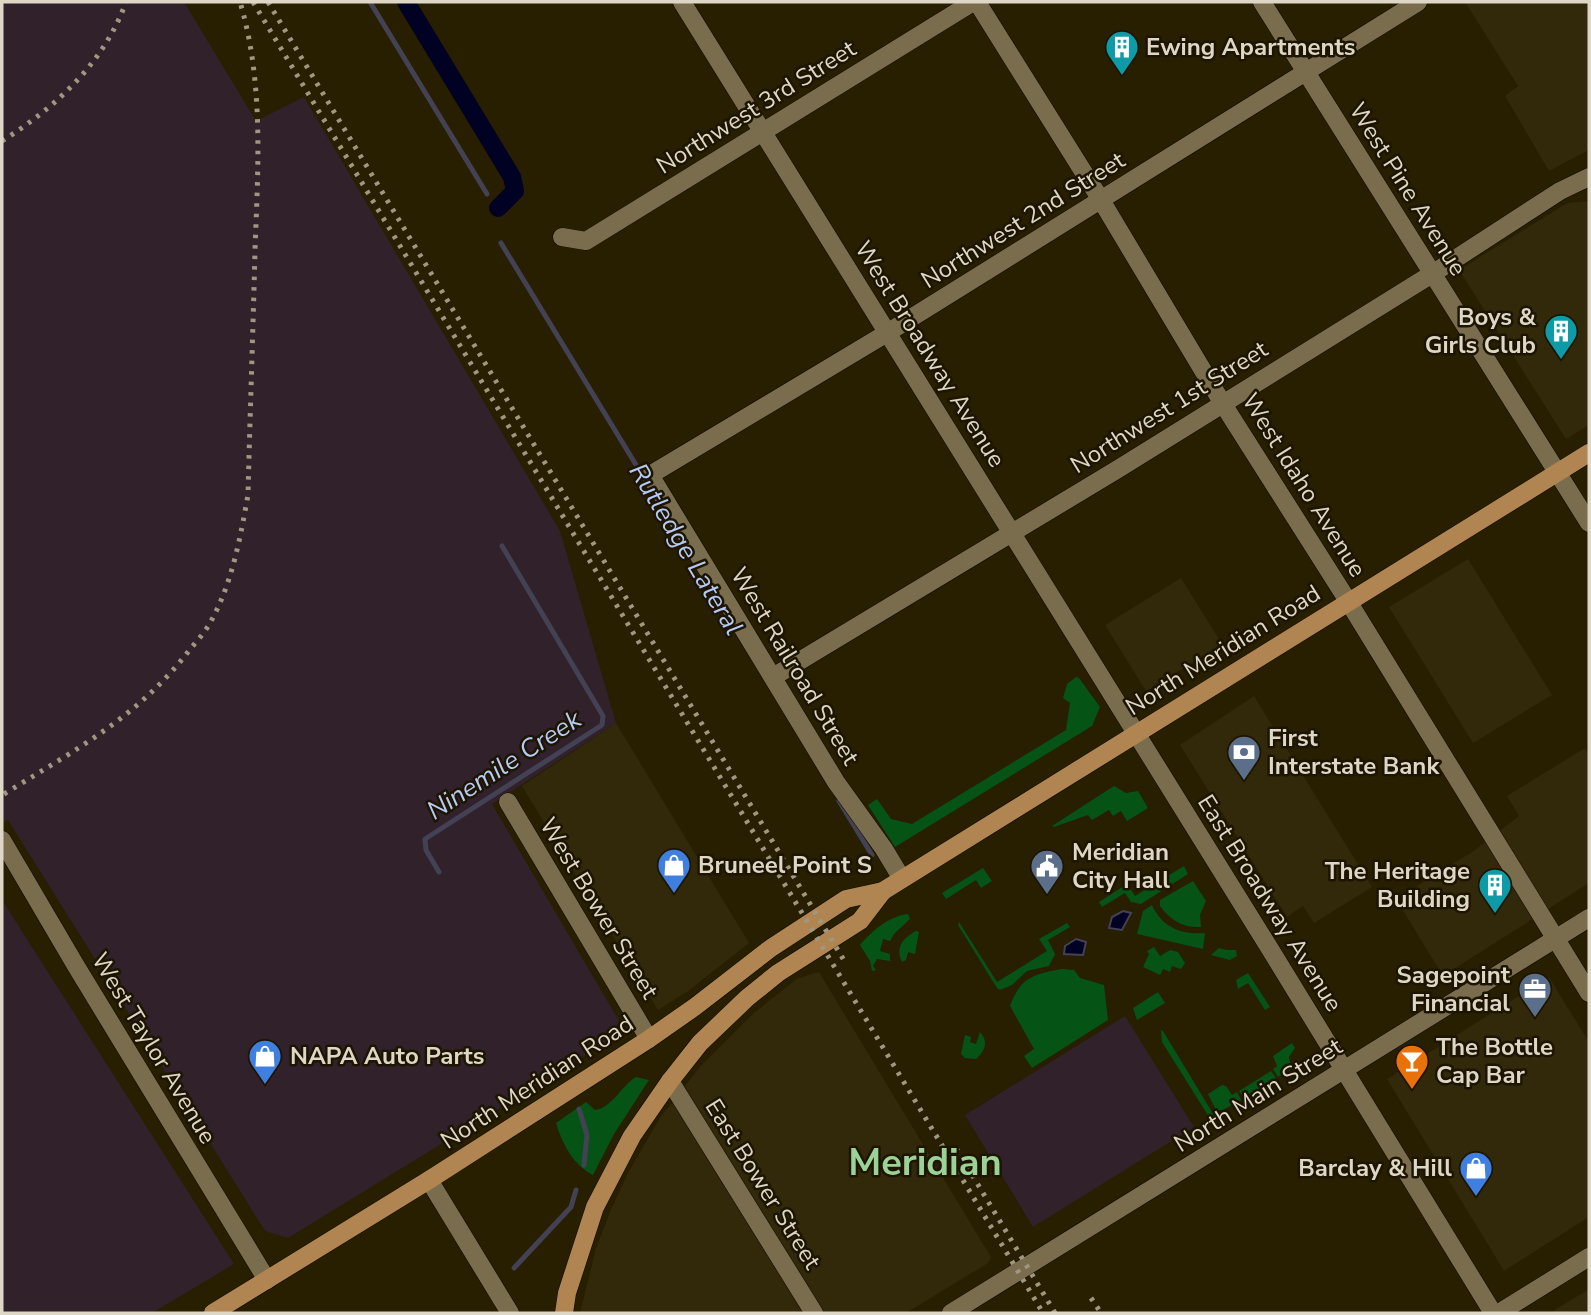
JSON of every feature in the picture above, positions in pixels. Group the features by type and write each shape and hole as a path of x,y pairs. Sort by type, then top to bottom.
{"main road":[{"name":"North Meridian Road","path":"213,1313 429,1180 649,1039 771,948 846,899 883,891 1589,453"},
{"name":"North Meridian Road","path":"564,1313 567,1293 595,1207 632,1136 670,1081 700,1043 747,998 778,974 860,921 883,891"}],"street":[{"name":"West Broadway Avenue","path":"682,2 1136,733"},
{"name":"Northwest 3rd Street","path":"562,237 586,241 975,2"},
{"name":"West Idaho Avenue","path":"975,2 1101,200 1223,404 1348,601 1589,993"},
{"name":"West Pine Avenue","path":"1262,2 1589,523"},
{"name":"Northwest 2nd Street","path":"650,475 887,332 1418,2"},
{"name":"Northwest 1st Street","path":"773,677 1223,404 1560,191 1589,177"},
{"name":"West Railroad Street","path":"650,475 836,782 902,879"},
{"name":"East Broadway Avenue","path":"1136,733 1493,1313"},
{"name":"West Bower Street","path":"508,802 649,1039"},
{"name":"West Taylor Avenue","path":"2,840 76,967 267,1280"},
{"name":"North Main Street","path":"951,1313 1589,918"},
{"name":"East Bower Street","path":"670,1081 814,1313"},
{"path":"429,1180 510,1313"},
{"path":"1499,1313 1589,1257"}],"shaded area":[{"path":"2,2 184,2 256,121 304,97 560,531 616,723 492,804 625,1031 288,1238 265,1231 8,820 2,823"},
{"path":"1465,2 1589,2 1589,150 1549,171 1505,96 1518,86"},
{"path":"1589,201 1589,425 1566,439 1459,270 1567,203"},
{"path":"1468,559 1552,695 1473,743 1389,607"},
{"path":"1181,578 1222,644 1146,691 1105,625"},
{"path":"1254,696 1372,887 1314,923 1303,906 1287,917 1180,745"},
{"path":"616,723 749,943 688,991 658,1010 522,786"},
{"path":"1585,748 1589,756 1589,883 1443,976 1396,899 1472,852 1519,816 1507,796"},
{"path":"2,900 234,1264 152,1313 2,1313"},
{"path":"819,972 991,1257 988,1263 906,1313 580,1313 596,1248 612,1207 629,1171 660,1118 699,1068 755,1012 798,978"},
{"path":"1549,977 1589,1042 1589,1217 1504,1271 1387,1079"},
{"path":"1125,1016 1194,1127 1033,1227 965,1115"},
{"path":"1589,1289 1589,1313 1550,1313"}],"green space":[{"path":"1076,677 1100,707 1092,726 895,847 868,805 877,799 891,819 912,824 1066,730 1070,703 1063,698 1067,684"},
{"path":"1114,786 1126,793 1138,791 1148,808 1127,821 1121,811 1113,816 1109,810 1092,820 1088,815 1052,826"},
{"path":"1184,866 1188,874 1141,904 1131,902 1125,893 1102,907 1099,902 1127,884 1135,896"},
{"path":"983,868 992,881 981,888 976,880 946,899 942,893"},
{"path":"1193,881 1206,901 1200,915 1201,927 1178,922 1160,906 1160,900"},
{"path":"1152,905 1161,919 1174,928 1189,933 1205,933 1203,949 1137,934 1143,911"},
{"path":"908,914 910,919 890,941 883,939 880,951 890,954 890,961 877,959 873,966 876,970 872,971 870,961 860,945 881,925"},
{"path":"959,922 997,982 1047,951 1039,939 1067,923 1070,927 1048,940 1055,954 1049,966 1027,971 1012,985 1000,990 958,925"},
{"path":"919,932 915,954 908,952 906,960 902,962 900,947 907,937"},
{"path":"1154,947 1160,956 1170,950 1178,952 1185,963 1181,969 1172,966 1170,972 1163,969 1160,975 1143,967 1149,954 1147,951"},
{"path":"1219,948 1236,950 1237,956 1230,960 1211,955"},
{"path":"1062,969 1074,970 1080,978 1104,985 1108,1020 1032,1068 1024,1056 1034,1049 1010,1006 1023,983 1043,973"},
{"path":"1248,973 1270,1007 1265,1010 1248,983 1238,989 1236,980"},
{"path":"1158,992 1165,1003 1137,1020 1133,1008"},
{"path":"1161,1030 1215,1117 1209,1117 1162,1042"},
{"path":"980,1032 985,1043 984,1050 976,1059 965,1058 961,1054 965,1035 971,1037 970,1042 976,1044"},
{"path":"1292,1043 1295,1048 1289,1057 1291,1069 1278,1077 1273,1069 1277,1066 1273,1056"},
{"path":"1271,1071 1276,1078 1243,1098 1239,1091"},
{"path":"636,1077 649,1080 614,1134 593,1175 569,1153 556,1123 586,1102 595,1110 601,1108"},
{"path":"1222,1085 1226,1086 1232,1095 1237,1092 1241,1100 1223,1110 1216,1110 1208,1094"}],"water":[{"path":"1123,911 1131,913 1122,930 1109,928 1112,917"},
{"path":"1076,939 1086,942 1083,955 1064,954 1065,946"}],"waterway":[{"name":"Ninemile Creek","path":"370,2 487,194"},
{"name":"Rutledge Lateral","path":"406,2 512,177 515,191 498,208"},
{"name":"Rutledge Lateral","path":"501,243 644,478"},
{"name":"Ninemile Creek","path":"439,872 426,850 425,839 602,725 603,716 502,546"},
{"name":"Rutledge Lateral","path":"839,801 872,855"},
{"name":"Ninemile Creek","path":"579,1109 587,1135 584,1165"},
{"name":"Ninemile Creek","path":"514,1268 571,1207 576,1190"}],"railway":[{"path":"2,141 41,114 76,82 105,45 126,2"},
{"path":"4,794 105,730 150,693 206,630 230,577 248,495 258,157 253,63 240,2"},
{"path":"253,2 1043,1313"},
{"path":"268,2 845,962"},
{"path":"956,1148 1055,1313"},
{"path":"1091,1298 1101,1313"}],"place":[{"name":"Ewing Apartments","path":"1122,77"},
{"name":"Boys & Girls Club","path":"1561,361"},
{"name":"First Interstate Bank","path":"1244,782"},
{"name":"Bruneel Point S","path":"674,895"},
{"name":"Meridian City Hall","path":"1047,896"},
{"name":"The Heritage Building","path":"1495,915"},
{"name":"Sagepoint Financial","path":"1535,1019"},
{"name":"NAPA Auto Parts","path":"265,1086"},
{"name":"The Bottle Cap Bar","path":"1412,1091"},
{"name":"Barclay & Hill","path":"1476,1198"}],"district":[{"name":"Meridian","path":"925,1162"}]}
